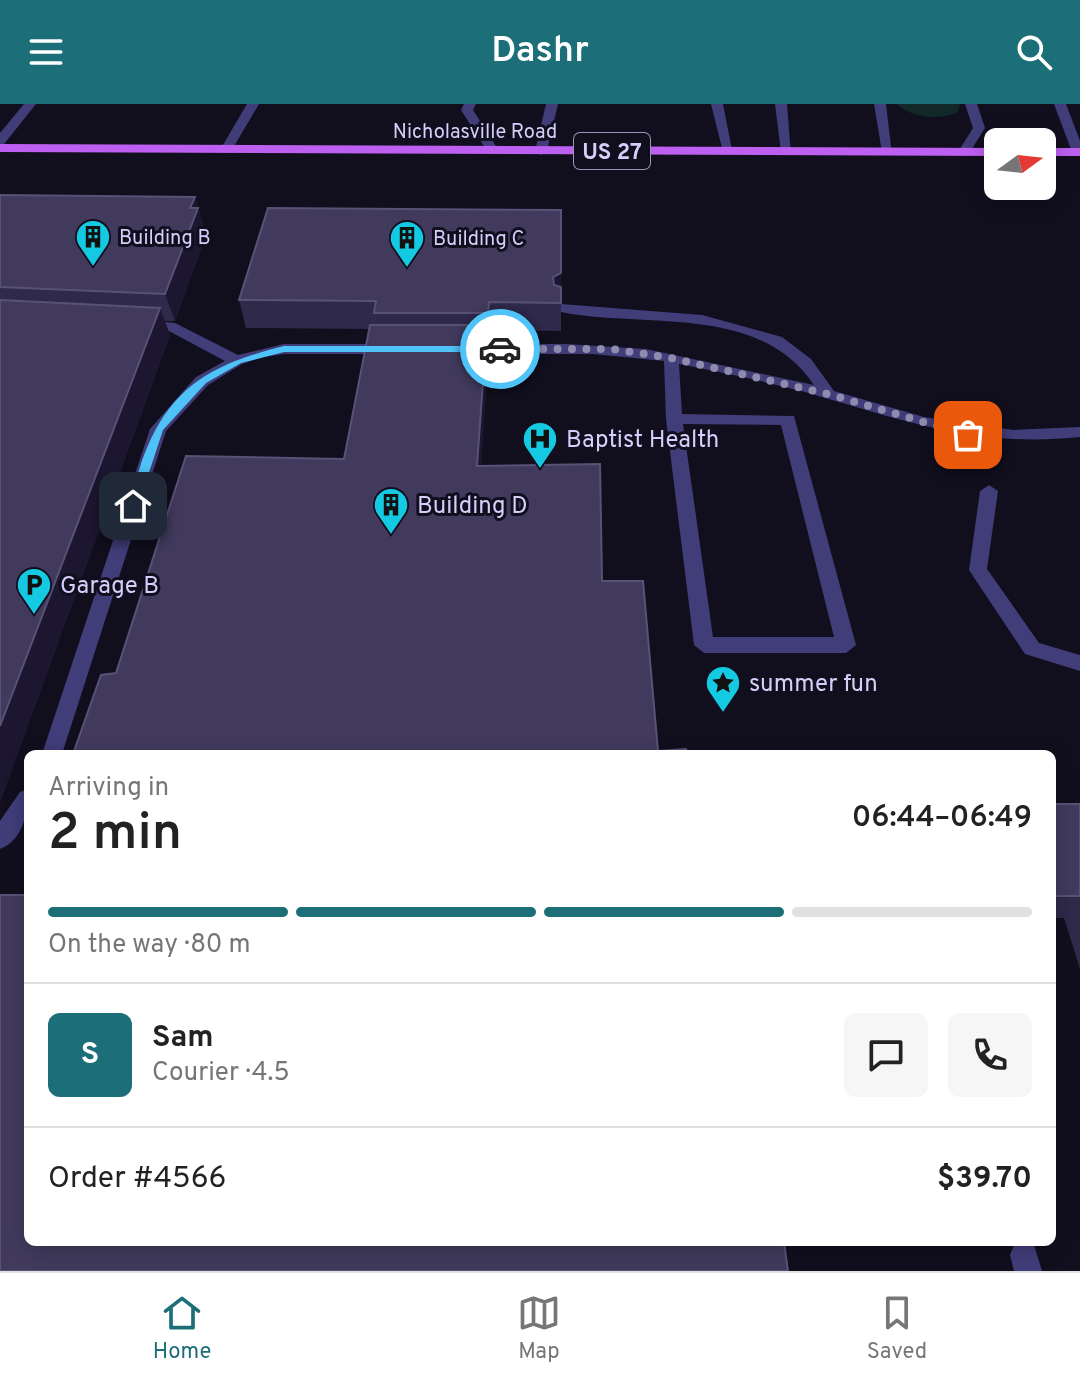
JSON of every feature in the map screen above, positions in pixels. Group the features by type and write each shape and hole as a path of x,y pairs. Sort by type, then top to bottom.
{"main road":[{"name":"Nicholasville Road","path":"0,148 984,152"},
{"path":"1056,152 1079,152"}],"street":[{"path":"0,141 30,104"},
{"path":"226,150 253,104"},
{"path":"470,104 467,110 493,151"},
{"path":"541,151 552,104"},
{"path":"717,104 729,152"},
{"path":"781,104 787,152"},
{"path":"880,104 888,152"},
{"path":"964,152 979,128 971,104"},
{"path":"1060,104 1079,152"},
{"path":"561,308 702,319 777,340 806,362 828,394"},
{"path":"126,323 170,326 237,361"},
{"path":"293,349 298,328"},
{"path":"53,750 158,429 202,381 237,361 260,353 293,349 405,349"},
{"path":"437,349 612,349 671,358 828,394 968,435 1045,437 1080,432"},
{"path":"671,358 674,419 704,645 846,645 788,420 674,419"},
{"path":"989,491 978,570 1032,649 1080,663"},
{"path":"0,839 24,805"}],"green space":[{"path":"896,104 960,104 958,112 934,117 918,115"}],"building":[{"name":"Building B","path":"0,195 195,197 190,208 198,208 165,294 0,287"},
{"name":"Building C","path":"268,208 561,210 561,273 553,277 554,285 561,287 561,303 489,302 488,313 374,313 376,301 239,300"},
{"name":"Garage B","path":"0,300 160,308 0,726"},
{"name":"Building D","path":"370,325 487,325 477,466 600,464 602,581 643,581 658,750 74,750 101,675 116,673 186,456 344,459"},
{"path":"1056,804 1080,804 1080,896 1056,896"},
{"path":"0,895 24,895 24,1246 785,1246 788,1271 0,1271"}],"way so far":[{"path":"500,349 612,349 671,358 828,394 968,435"}],"place":[{"name":"Building B","path":"93,268"},
{"name":"Building C","path":"407,269"},
{"name":"Baptist Health","path":"540,470"},
{"name":"Building D","path":"391,536"},
{"name":"Garage B","path":"34,616"},
{"name":"summer fun","path":"723,714"}],"route":[{"path":"133,506 158,429 202,381 237,361 284,349 500,349"}]}
